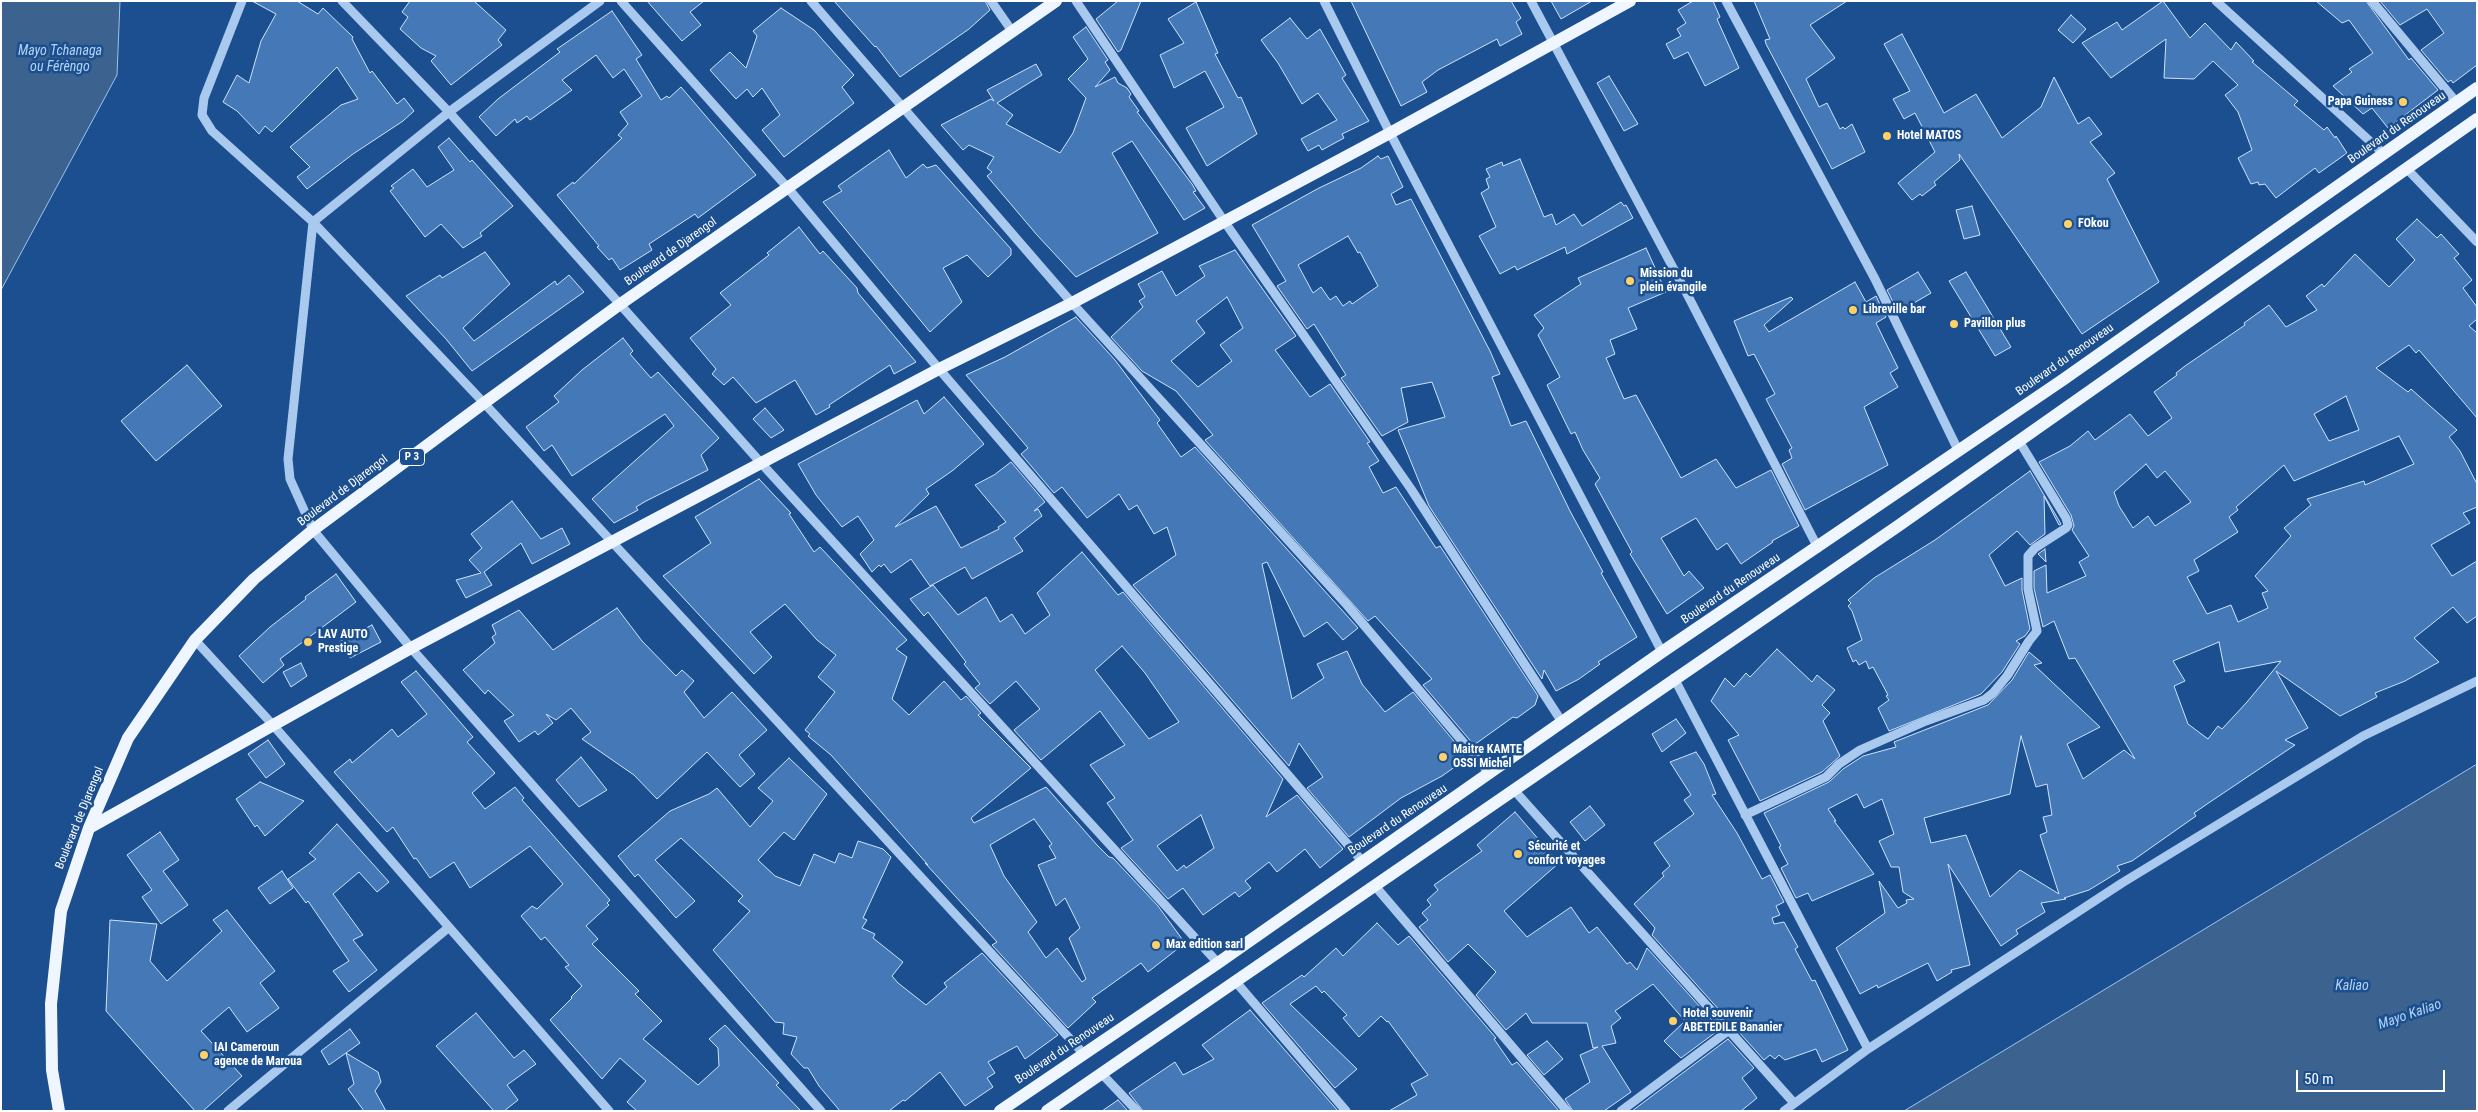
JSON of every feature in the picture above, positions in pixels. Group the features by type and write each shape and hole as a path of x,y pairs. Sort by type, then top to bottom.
{"main road":[{"name":"Boulevard de Djarengol","path":"59,1111 52,1070 51,1041 54,967 61,911 89,828 128,738 195,640 254,579 313,530 484,403 619,304 1056,1"},
{"path":"89,828 411,648 939,369 1072,303 1390,134 1630,1"},
{"name":"Boulevard du Renouveau","path":"1000,1111 1218,963 1662,652 1818,548 1958,450 2064,379 2477,88"},
{"path":"1047,1111 2019,441 2477,119"}],"street":[{"path":"242,1 204,98 202,115 212,131 313,222 484,403 1083,1053"},
{"path":"342,1 449,112 761,463 1218,963"},
{"path":"600,1 449,112 313,222 288,459 290,478 313,530 411,648 821,1111"},
{"path":"622,1 787,188 939,369 1362,861"},
{"path":"811,1 901,108 1072,303 1346,605 1490,774"},
{"path":"991,1 1012,31"},
{"path":"1076,1 1224,221 1411,490 1562,722"},
{"path":"1324,1 1390,134 1662,652"},
{"path":"1532,1 1552,43 1687,294 1818,548"},
{"path":"1726,1 1875,279 1958,450"},
{"path":"2216,1 2384,154"},
{"path":"2372,1 2457,103"},
{"path":"2407,169 2477,242"},
{"path":"1745,815 1826,777 1839,764 1860,750 1926,721 1984,700 1993,694 2007,676 2029,640 2037,631 2028,589 2028,556 2035,548 2068,525 2066,518 2019,441"},
{"path":"195,640 273,725 609,1111"},
{"path":"1674,678 1868,1049"},
{"path":"1784,1111 1868,1049 2122,883 2355,741 2477,681"},
{"path":"1514,790 1794,1103"},
{"path":"1374,886 1567,1111"},
{"path":"228,1111 448,928"},
{"path":"1236,982 1346,1111"},
{"path":"1621,1111 1728,1031"},
{"path":"1101,1073 1137,1111"}],"water":[{"name":"Mayo Tchanaga ou Férèngo","path":"1,1 120,1 117,75 1,290"},
{"name":"Kaliao","path":"2477,764 2477,1111 1904,1111"}],"building":[{"path":"252,1 297,1 318,14 323,8 353,37 352,39 370,73 372,71 397,104 404,98 414,111 403,121 353,154 307,189 297,177 310,167 290,147 341,105 358,99 337,67 272,132 265,126 259,134 237,111 223,102 237,75 249,83 261,41 276,14"},
{"path":"410,1 474,1 506,30 498,40 502,45 451,85 431,61 436,56 421,48 400,29 408,17 402,12"},
{"path":"647,1 704,1 690,12 701,25 682,41"},
{"path":"834,1 985,1 990,10 969,29 900,77 876,46"},
{"path":"1118,1 1141,1 1121,50 1118,52 1096,19"},
{"path":"1351,1 1511,1 1521,18 1516,22 1522,34 1500,46 1497,39 1438,70 1422,82 1427,92 1401,106"},
{"path":"1551,1 1592,1 1561,19"},
{"path":"1693,1 1713,1 1720,17 1717,19 1739,68 1705,86 1688,52 1674,59 1666,44 1681,36 1677,29 1686,23 1678,10"},
{"path":"1754,1 1847,1 1810,25 1835,58 1806,79 1819,107 1827,103 1840,129 1843,127 1845,129 1852,124 1865,152 1832,169 1766,44 1765,40 1770,39"},
{"path":"2163,1 2190,38 2205,23 2231,50 2236,42 2254,61 2252,62 2298,101 2294,105 2324,130 2327,127 2335,138 2336,136 2347,153 2319,173 2315,168 2276,198 2265,184 2259,185 2258,182 2251,184 2238,158 2252,150 2238,112 2225,95 2238,85 2213,61 2194,79 2164,78 2166,39 2111,78 2082,43 2117,22 2122,30"},
{"path":"2316,1 2366,1 2409,60 2411,58 2438,90 2388,128 2372,108 2363,114 2333,86 2352,72 2349,69 2373,53 2349,20 2342,23"},
{"path":"2380,1 2477,1 2477,65 2453,83 2451,80 2448,82 2421,50 2444,33 2427,9 2400,25"},
{"path":"1196,2 1218,53 1215,54 1238,98 1241,97 1257,134 1207,166 1186,128 1224,107 1205,71 1174,88 1160,55 1184,43 1168,19"},
{"path":"781,8 814,30 854,75 842,87 854,103 784,157 762,130 780,115 762,88 753,97 747,89 736,99 710,70 730,52 746,68 757,36 753,31"},
{"path":"612,11 642,55 636,59 661,100 667,96 669,98 681,87 756,175 698,218 695,214 649,244 652,250 620,270 612,258 609,260 597,247 599,246 557,195 573,182 574,184 622,138 618,135 628,124 620,112 642,96 624,69 613,78 596,55 562,80 572,90 530,120 527,116 517,123 515,119 496,136 479,117 498,99 560,52 557,49"},
{"path":"2071,15 2086,29 2073,43 2058,30"},
{"path":"1290,18 1307,39 1320,29 1346,75 1342,78 1369,121 1342,134 1344,138 1322,150 1319,145 1308,151 1301,139 1337,120 1318,93 1302,104 1278,63 1261,40"},
{"path":"1086,27 1108,60 1105,62 1110,70 1095,87 1115,77 1118,83 1127,88 1131,94 1129,97 1139,111 1137,112 1192,184 1196,191 1193,192 1205,208 1184,220 1132,141 1112,153 1158,233 1076,277 987,176 992,172 987,168 994,157 969,145 963,150 941,125 991,99 994,101 987,90 1036,64 1042,75 997,103 1013,115 1006,124 1060,153 1073,133 1086,98 1068,79 1088,59 1073,37"},
{"name":"FOkou","path":"1902,34 1944,113 1976,94 2002,138 2041,107 2054,77 2078,124 2089,117 2102,134 2090,142 2115,173 2107,179 2159,282 2082,334 1959,154 1960,160 1934,182 1936,185 1922,196 1920,194 1912,200 1898,183 1935,152 1915,113 1904,119 1893,99 1910,91 1884,44"},
{"path":"1609,76 1638,124 1624,131 1597,83"},
{"path":"449,138 470,162 472,160 513,206 480,233 482,236 463,248 441,224 425,237 390,191 394,188 391,186 413,169 427,187 454,170 438,147"},
{"path":"889,150 906,178 923,164 927,168 936,165 1011,249 1011,255 988,277 967,255 943,268 962,302 930,332 823,202 842,191 838,186"},
{"path":"1378,156 1381,159 1388,156 1403,187 1391,194 1396,205 1411,199 1490,351 1500,374 1492,377 1511,426 1526,421 1570,511 1603,572 1601,573 1637,637 1598,662 1600,664 1579,679 1556,691 1544,670 1542,679 1429,506 1398,430 1445,417 1432,382 1401,388 1408,422 1382,436 1341,378 1346,375 1314,324 1307,329 1277,286 1286,281 1252,225 1319,188 1361,168","holes":["1348,236 1358,253 1360,252 1378,286 1352,304 1350,301 1343,306 1336,296 1330,300 1321,287 1313,293 1298,265"]},
{"path":"1520,159 1544,217 1552,214 1556,225 1574,214 1582,226 1621,202 1624,206 1626,205 1633,218 1567,254 1565,247 1517,270 1515,266 1500,274 1479,236 1496,227 1481,193 1489,188 1486,179 1490,177 1486,169 1502,162 1503,166"},
{"path":"1972,206 1980,235 1964,239 1956,210"},
{"path":"2417,219 2437,238 2441,234 2459,254 2454,258 2472,280 2463,288 2477,307 2477,319 2469,326 2477,333 2477,418 2419,350 2416,353 2409,345 2376,368 2408,392 2411,389 2457,430 2449,437 2460,451 2477,484 2477,507 2463,513 2470,523 2431,545 2452,576 2477,561 2477,616 2467,623 2453,607 2414,638 2439,662 2405,681 2375,693 2377,697 2340,716 2276,671 2308,728 2285,740 2295,745 2194,813 2196,816 2132,861 2117,866 2120,871 2089,890 2064,898 2066,899 2041,903 2045,912 2016,930 2018,934 2001,946 1948,864 1970,965 1951,970 1952,972 1937,981 1928,963 1878,988 1877,985 1860,994 1836,948 1885,913 1879,881 1898,908 1907,903 1906,900 1914,899 1903,892 1899,867 1891,867 1879,841 1894,834 1882,799 1864,808 1857,794 1828,809 1836,821 1834,821 1874,874 1812,901 1808,893 1796,898 1781,868 1788,864 1764,813 1829,782 1843,769 1863,756 1896,747 1894,742 1988,705 2012,680 2029,652 2042,663 2034,665 2100,727 2067,744 2083,779 2124,750 2135,759 2075,658 2069,659 2054,621 2043,627 2034,588 2034,571 2046,565 2047,593 2086,576 2079,562 2089,556 2072,530 2074,526 2071,515 2039,462 2070,446 2088,431 2095,440 2130,414 2148,436 2172,418 2154,392 2177,375 2176,373 2185,366 2245,325 2244,323 2269,305 2286,327 2317,310 2306,296 2322,284 2324,287 2355,254 2389,287 2415,260 2396,239","holes":["2346,396 2359,430 2329,441 2314,414","2399,436 2414,464 2365,485 2364,481 2307,499 2311,505 2284,528 2291,536 2255,576 2268,591 2262,593 2268,608 2238,622 2231,605 2207,614 2187,577 2199,571 2194,560 2238,532 2229,517 2238,510 2236,507 2284,465 2294,481","2146,464 2157,478 2165,471 2191,502 2155,526 2148,516 2133,528 2119,506 2114,492","2219,642 2225,672 2281,661 2222,729 2218,726 2208,739 2188,724 2174,686 2185,681 2173,661","2021,736 2036,787 2047,784 2052,815 2043,817 2047,832 2040,835 2059,894 2020,870 1990,897 1966,835 1931,843 1924,818 2010,794"]},
{"path":"799,227 820,254 823,251 857,288 858,293 916,362 894,374 890,365 816,415 795,380 756,403 733,377 724,385 712,374 716,369 690,338 731,305 720,293 769,255 767,253"},
{"path":"1646,248 1666,292 1628,308 1637,329 1610,340 1615,354 1606,358 1624,399 1636,395 1681,478 1716,459 1736,488 1771,470 1799,526 1772,541 1741,564 1727,543 1717,550 1696,518 1661,538 1684,576 1689,571 1704,588 1667,614 1630,554 1632,552 1595,484 1600,478 1583,450 1575,432 1571,434 1547,385 1560,377 1538,335 1544,328 1534,315 1581,284 1578,278"},
{"path":"1235,250 1296,336 1275,350 1310,397 1330,384 1370,442 1367,443 1379,461 1369,467 1383,493 1396,487 1436,548 1440,546 1538,696 1535,705 1517,718 1513,717 1474,745 1423,685 1432,679 1375,616 1368,621 1205,440 1213,435 1176,391 1142,371 1111,337 1143,307 1139,301 1145,297 1138,284 1162,271 1176,296 1205,276 1199,266","holes":["1227,297 1243,328 1220,345 1232,361 1198,387 1171,361 1205,333 1196,321"]},
{"path":"485,252 510,284 463,328 474,341 555,281 557,285 569,275 584,292 472,371 446,339 406,296 440,275 442,278"},
{"path":"1918,272 1931,293 1902,310 1901,308 1897,310 1887,290"},
{"path":"1966,272 2011,347 1995,356 1949,281"},
{"path":"1855,282 1866,302 1876,296 1886,317 1876,323 1898,368 1890,373 1898,387 1864,407 1888,465 1805,510 1782,464 1792,458 1789,450 1792,448 1766,399 1775,394 1754,354 1748,356 1734,321 1791,297 1793,299 1764,325 1769,332"},
{"path":"1076,317 1115,360 1160,420 1157,423 1181,457 1195,447 1358,628 1343,640 1327,622 1304,637 1267,562 1262,564 1292,699 1324,678 1317,664 1347,651 1362,684 1385,712 1413,692 1463,752 1462,754 1466,759 1442,776 1401,798 1349,837 1307,788 1323,777 1299,743 1289,766 1133,585 1176,555 1167,527 1154,534 1137,505 1129,510 1119,494 1087,518 1062,487 1054,493 1021,454 1028,448 966,375 1005,357"},
{"path":"623,338 633,351 630,354 651,378 658,372 719,438 701,455 708,470 646,501 636,507 638,510 614,523 592,499 674,426 665,414 572,476 552,445 544,451 526,427 559,402 554,396 582,370"},
{"path":"187,365 222,406 156,461 121,421"},
{"path":"944,397 984,444 952,471 926,489 929,494 895,527 936,506 961,548 999,529 998,527 1006,522 975,485 994,475 1011,462 1045,502 1034,511 1038,509 1042,516 1014,538 1023,551 972,579 965,567 930,586 911,559 891,573 884,564 881,567 879,565 872,572 860,554 874,540 858,516 842,527 816,495 798,464 917,400 924,414"},
{"path":"765,408 784,430 771,438 753,419"},
{"path":"2030,471 2061,524 2059,525 2044,496 2045,534 2030,545 2017,531 1989,555 2005,586 2022,578 2022,590 2030,629 2025,636 2016,641 2020,644 2002,672 1981,694 1889,731 1878,708 1889,700 1886,696 1888,695 1873,667 1869,669 1866,661 1859,665 1856,660 1853,662 1847,648 1862,640 1852,611 1848,606 1851,603 1848,600 1874,578 1935,540"},
{"path":"759,479 791,513 789,514 814,552 820,547 907,640 896,649 907,657 892,699 909,715 944,681 961,700 966,696 981,713 978,715 1031,768 971,818 974,823 1046,787 1097,845 1109,857 1113,858 1158,906 1185,943 1148,972 1141,963 1092,998 1096,1002 1068,1028 992,945 997,942 831,755 808,736 810,734 805,730 835,692 818,677 836,655 817,640 785,604 750,632 772,657 754,674 663,576 711,543 695,517","holes":["1034,819 1052,844 1049,846 1056,858 1038,865 1056,906 1065,898 1080,928 1069,938 1086,979 1082,982 1057,948 1046,958 1028,932 1037,922 1004,876 990,845"]},
{"path":"512,501 541,539 562,528 570,544 532,564 521,543 484,572 492,585 466,598 456,580 481,573 469,560 482,548 471,534"},
{"path":"2045,549 2046,562 2038,554"},
{"path":"1082,552 1118,595 1123,592 1283,779 1266,817 1297,795 1343,849 1320,868 1305,849 1277,872 1269,862 1245,881 1251,888 1239,897 1235,892 1203,915 1183,888 1168,899 1121,848 1133,840 1107,803 1115,798 1090,765 1125,745 1100,711 1041,760 1014,730 1040,709 1016,681 990,704 975,688 980,684 964,664 966,662 928,612 924,616 910,599 933,585 958,615 986,597 1000,622 1012,614 1025,634 1050,615 1037,593","holes":["1122,646 1145,673 1179,722 1149,739 1095,670","1201,815 1214,848 1186,868 1184,865 1177,871 1157,846"]},
{"path":"336,574 356,602 280,659 284,665 263,683 239,656 270,627 306,599 305,597"},
{"path":"617,608 642,641 676,676 682,670 694,681 684,692 704,718 732,692 767,730 739,755 755,774 740,787 707,752 657,799 634,775 582,739 591,732 571,708 556,720 546,714 553,723 538,735 535,731 519,742 504,721 514,715 488,690 485,694 463,670 495,643 492,637 496,634 492,625 519,610 553,650"},
{"path":"372,625 381,642 350,658 339,642"},
{"path":"1777,649 1812,682 1817,675 1835,690 1822,705 1830,713 1823,721 1840,756 1822,772 1760,801 1728,740 1739,735 1711,701 1725,678 1734,687 1746,673 1750,677"},
{"path":"301,663 307,676 291,687 283,672"},
{"path":"416,671 473,737 467,742 495,773 472,793 485,809 515,787 524,798 522,800 610,900 607,903 609,905 586,926 598,939 592,944 639,991 635,994 662,1021 643,1039 698,1085 719,1066 718,1048 709,1039 725,1025 779,1083 776,1085 801,1111 637,1111 627,1102 646,1081 620,1058 602,1079 550,1020 582,986 565,967 569,965 545,937 541,940 521,916 532,906 537,909 563,884 530,846 470,888 454,862 430,878 416,858 414,859 393,827 387,832 334,772 350,759 352,763 392,729 398,737 427,714 401,682"},
{"path":"1676,719 1686,733 1662,752 1652,734"},
{"path":"268,740 285,764 266,778 248,754"},
{"path":"1696,752 1704,764 1716,794 1712,795 1737,833 1762,879 1770,875 1784,902 1776,906 1780,915 1772,918 1774,924 1784,922 1798,947 1795,949 1812,981 1815,980 1848,1050 1822,1062 1816,1049 1785,1060 1779,1055 1775,1059 1770,1055 1764,1060 1652,935 1655,928 1634,904 1664,876 1662,873 1670,866 1654,843 1694,814 1684,800 1691,795 1670,762"},
{"path":"581,757 607,790 579,807 556,780"},
{"path":"789,758 827,794 794,840 784,832 758,860 775,876 800,886 814,854 835,863 839,853 852,858 858,841 883,849 891,857 863,918 867,920 862,928 875,934 873,938 903,962 892,976 898,983 926,1005 947,987 944,983 982,953 1058,1035 1025,1059 1017,1046 988,1062 995,1073 987,1078 993,1087 965,1106 940,1072 905,1101 903,1100 889,1111 840,1111 819,1086 808,1068 804,1068 791,1054 797,1037 783,1034 784,1023 775,1022 713,950 750,911 738,901 743,896 681,838 655,860 695,901 676,918 638,874 635,877 618,856 670,811 709,794 717,788 750,827 773,801 758,788"},
{"path":"260,782 304,801 265,836 257,825 255,827 236,799"},
{"path":"1590,806 1605,825 1585,841 1570,822"},
{"path":"1515,812 1559,863 1504,911 1527,937 1571,907 1589,933 1597,927 1627,964 1630,962 1637,970 1647,948 1720,1029 1681,1058 1664,1041 1685,1021 1653,984 1615,1011 1621,1018 1611,1026 1616,1043 1602,1046 1631,1092 1604,1111 1573,1111 1565,1099 1590,1082 1580,1055 1598,1047 1593,1048 1587,1023 1532,1023 1526,1013 1506,1030 1476,995 1496,972 1468,944 1448,962 1419,927 1428,920 1422,913 1431,905 1427,900 1438,890 1434,885 1482,851 1477,845"},
{"path":"337,824 389,882 377,892 359,872 333,894 363,935 353,940 377,970 349,992 333,971 349,961 308,901 306,903 288,879 316,859 309,853"},
{"path":"160,832 179,860 163,871 188,905 161,924 142,897 152,890 127,855"},
{"path":"282,871 293,888 270,904 258,888"},
{"path":"227,910 275,971 260,983 279,1008 247,1032 229,1007 201,1031 242,1076 203,1111 195,1111 106,1011 110,920 157,924 150,961 167,981 222,931 213,920"},
{"path":"1377,923 1398,945 1409,936 1496,1038 1494,1039 1512,1065 1517,1062 1559,1111 1389,1111 1417,1095 1411,1084 1428,1075 1388,1021 1381,1016 1359,1037 1343,1018 1347,1015 1324,991 1322,993 1316,986 1290,1004 1357,1069 1335,1088 1262,1003 1302,975 1304,977 1336,948 1343,956"},
{"path":"1250,1010 1338,1111 1143,1111 1129,1093 1175,1062 1183,1075 1214,1059 1202,1045"},
{"path":"476,1013 514,1058 524,1050 536,1064 507,1085 518,1100 504,1111 494,1111 436,1046"},
{"path":"350,1029 360,1043 329,1065 321,1051"},
{"path":"1728,1039 1754,1068 1742,1078 1757,1098 1741,1111 1632,1111"},
{"path":"1547,1041 1563,1059 1544,1075 1527,1055"},
{"path":"346,1053 378,1072 381,1082 375,1091 386,1111 364,1111 348,1089 354,1084"},
{"path":"1118,1100 1128,1111 1102,1111"}],"place":[{"name":"Papa Guiness","path":"2403,102"},
{"name":"Hotel MATOS","path":"1887,136"},
{"name":"FOkou","path":"2068,224"},
{"name":"Mission du plein évangile","path":"1630,281"},
{"name":"Libreville bar","path":"1853,310"},
{"name":"Pavillon plus","path":"1954,324"},
{"name":"LAV AUTO Prestige","path":"308,642"},
{"name":"Maitre KAMTE OSSI Michel","path":"1443,757"},
{"name":"Sécurité et confort voyages","path":"1518,854"},
{"name":"Max edition sarl","path":"1156,945"},
{"name":"Hotel souvenir ABETEDILE Bananier","path":"1673,1021"},
{"name":"IAI Cameroun agence de Maroua","path":"204,1055"}],"water label":[{"name":"Mayo Kaliao","path":"2410,1015"}]}
